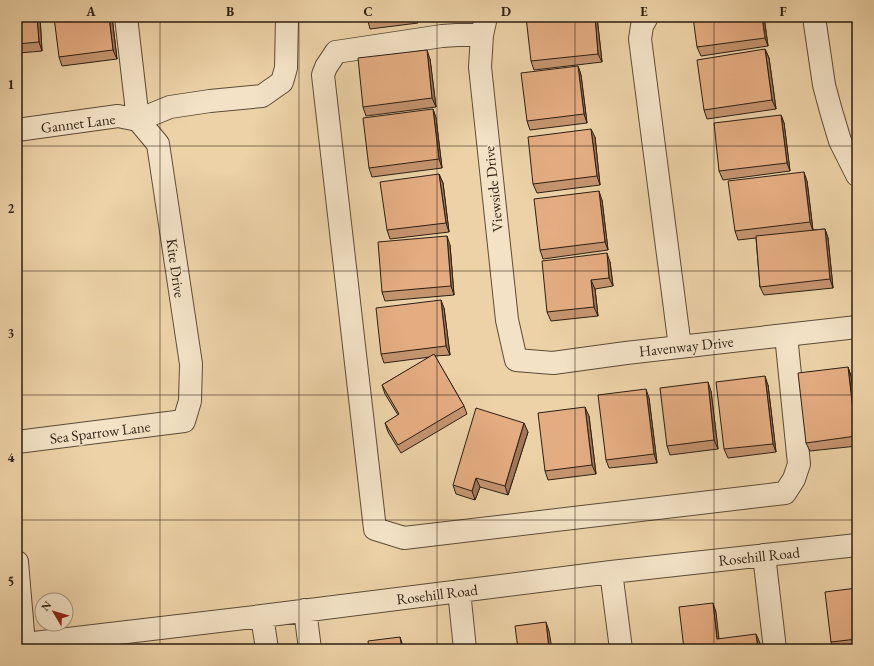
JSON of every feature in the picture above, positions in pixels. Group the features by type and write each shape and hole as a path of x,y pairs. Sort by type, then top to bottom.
{"street":[{"path":"126,17 138,120 170,107 210,101 262,96 282,82 286,68 287,17"},
{"path":"647,17 642,26 640,39 680,347"},
{"path":"814,17 824,85 831,111 840,141 857,175"},
{"path":"484,26 457,35 336,52 326,67 323,75 374,529 404,538 785,493 794,479 799,464 786,335"},
{"name":"Viewside Drive","path":"484,26 480,67 508,320 516,360"},
{"name":"Gannet Lane","path":"17,130 118,116 138,120"},
{"name":"Kite Drive","path":"138,120 158,144 191,364 190,401 184,421"},
{"name":"Havenway Drive","path":"516,360 553,364 626,353 857,326"},
{"name":"Sea Sparrow Lane","path":"17,442 184,421"},
{"name":"Rosehill Road","path":"21,645 612,572 857,545"},
{"path":"764,555 775,649"},
{"path":"17,562 21,645"},
{"path":"612,572 621,649"},
{"path":"459,591 465,649"},
{"path":"305,610 310,649"},
{"path":"262,616 267,649"}],"building":[{"path":"17,17 37,17 39,42 17,44"},
{"path":"54,17 109,17 113,50 59,57"},
{"path":"367,17 389,17 367,20"},
{"path":"526,17 595,17 598,54 531,61"},
{"path":"693,17 762,17 765,38 697,47"},
{"path":"765,49 772,100 704,110 697,60"},
{"path":"427,50 432,98 363,107 358,58"},
{"path":"578,66 584,114 527,121 521,73"},
{"path":"433,109 439,159 369,168 363,118"},
{"path":"781,115 787,163 719,171 714,123"},
{"path":"591,129 597,176 533,184 528,137"},
{"path":"804,172 810,222 735,231 728,181"},
{"path":"439,174 446,223 387,230 380,182"},
{"path":"599,191 605,242 540,250 534,199"},
{"path":"825,229 830,279 760,287 756,236"},
{"path":"447,236 451,286 382,292 378,242"},
{"path":"607,253 609,278 591,280 594,307 547,312 542,261"},
{"path":"441,300 446,346 381,354 376,308"},
{"path":"434,354 464,406 398,445 385,423 399,414 382,385"},
{"path":"848,367 856,436 806,443 798,373"},
{"path":"765,376 773,444 724,449 716,382"},
{"path":"708,382 714,440 667,446 660,388"},
{"path":"646,389 654,454 606,460 598,395"},
{"path":"585,407 592,465 545,471 538,413"},
{"path":"476,408 524,423 505,486 476,478 472,491 453,485"},
{"path":"857,588 857,639 831,642 825,592"},
{"path":"713,603 717,639 756,634 758,649 684,649 679,607"},
{"path":"546,622 549,649 518,649 515,626"},
{"path":"400,637 402,649 369,649 368,641"}]}
